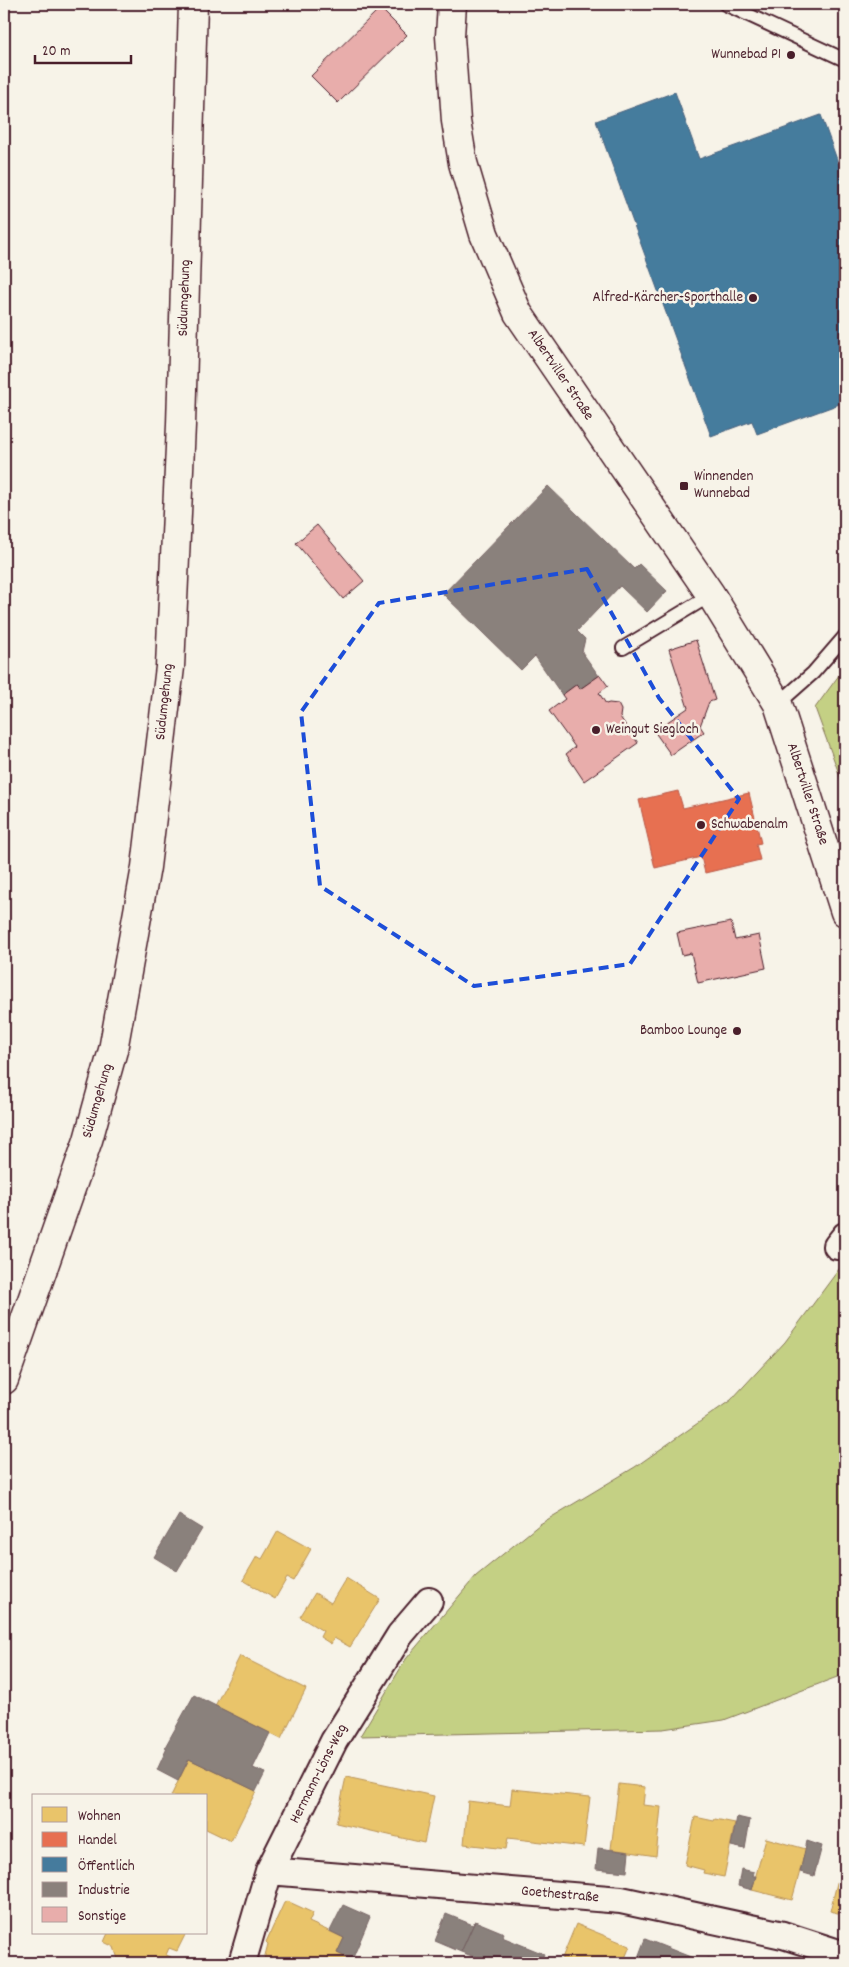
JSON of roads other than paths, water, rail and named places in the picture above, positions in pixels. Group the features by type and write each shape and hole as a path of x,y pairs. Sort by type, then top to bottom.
{"main road":[{"name":"Südumgehung","path":"4,1380 61,1220 93,1122 112,1050 146,867 170,667 181,425 193,4"},
{"name":"Albertviller Straße","path":"452,4 450,36 456,121 463,163 484,234 518,313 711,595 778,704 845,912"}],"street":[{"name":"Hermann-Löns-Weg","path":"242,1963 269,1871 334,1741 400,1635 429,1601"},
{"name":"Goethestraße","path":"269,1871 621,1900 783,1935 845,1955"}],"lane":[{"path":"725,4 845,60"},
{"path":"623,648 711,595"},
{"path":"778,704 813,673 845,636"}],"place":[{"name":"Wunnebad P1","path":"791,55"},
{"name":"Alfred-Kärcher-Sporthalle","path":"753,298"},
{"name":"Winnenden Wunnebad","path":"684,486"},
{"name":"Weingut Siegloch","path":"596,730"},
{"name":"Schwabenalm","path":"701,825"},
{"name":"Bamboo Lounge","path":"737,1031"}]}
